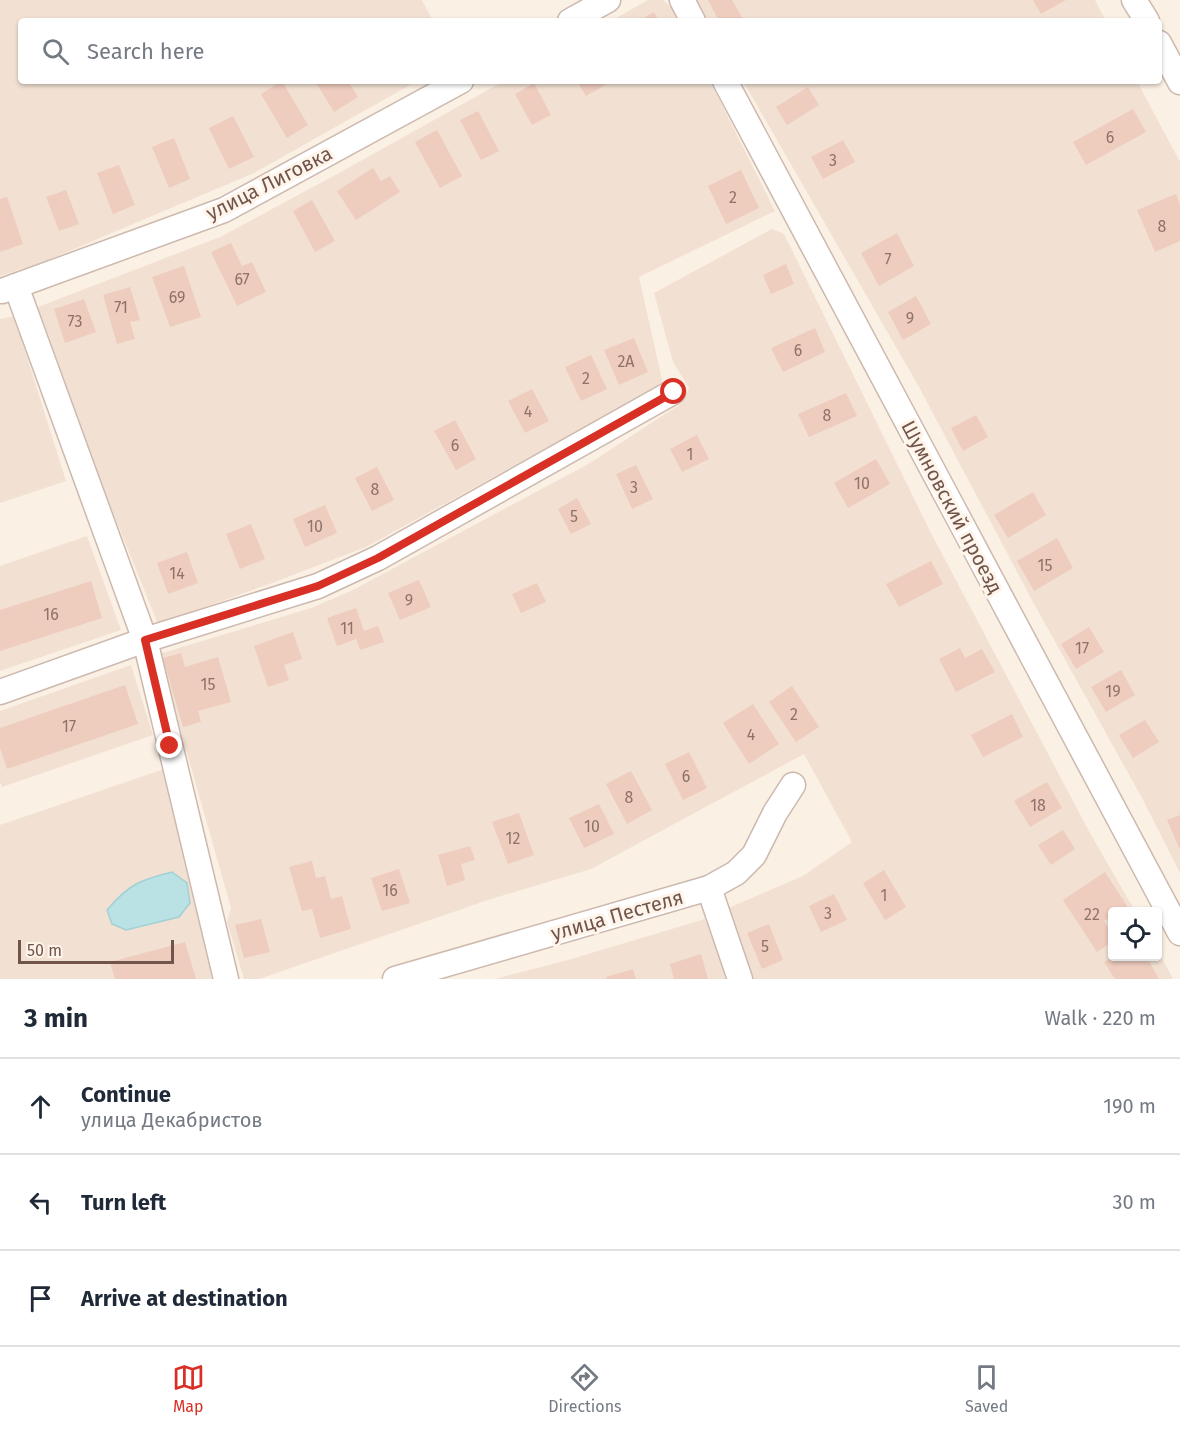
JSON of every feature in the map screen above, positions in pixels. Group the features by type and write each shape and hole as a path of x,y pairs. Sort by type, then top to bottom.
{"street":[{"path":"575,18 608,0"},
{"path":"682,0 691,18"},
{"path":"1134,0 1145,18"},
{"path":"1162,49 1180,82"},
{"name":"улица Лиговка","path":"8,289 224,210 455,84"},
{"name":"Шумновский проезд","path":"727,84 1180,933"},
{"path":"8,289 145,640 226,979"},
{"path":"0,692 145,640 318,586 368,562 674,392"},
{"name":"улица Пестеля","path":"395,979 709,888 736,873 754,855 775,813 793,785"},
{"path":"709,888 740,979"}],"shaded area":[{"path":"0,0 422,0 431,18 18,18 18,84 412,84 254,173 43,262 0,276"},
{"path":"648,0 663,0 676,12 679,18 616,18"},
{"path":"695,0 1095,0 1104,18 706,18"},
{"path":"499,84 712,84 775,211 639,277 663,384 366,547 158,624 106,495 38,307 220,237"},
{"path":"745,84 1139,84 1180,162 1180,873 1142,798 1033,602 919,387"},
{"path":"772,229 784,234 932,535 1090,833 1133,907 1108,907 1108,961 1162,961 1162,958 1173,979 751,979 726,909 803,876 852,842 804,754 591,869 491,899 259,979 244,979 227,922 231,908 159,654 311,608 351,591 590,463 682,403 689,388 673,362 654,293"},
{"path":"14,316 66,481 0,503 0,319"},
{"path":"87,536 121,630 0,671 0,566"},
{"path":"131,665 153,735 2,787 0,782 0,711"},
{"path":"167,768 219,979 0,979 0,825"},
{"path":"705,919 727,979 495,979 568,960"}],"water":[{"path":"172,872 187,883 190,903 179,917 126,930 112,924 107,910 122,894 136,884"}],"building":[{"path":"708,0 732,0 742,18 717,18"},
{"path":"1033,0 1066,0 1041,14"},
{"path":"654,12 657,18 643,18"},
{"path":"277,84 284,84 308,125 287,138 261,94"},
{"path":"317,84 350,84 358,97 334,112"},
{"path":"535,84 551,115 532,125 515,94"},
{"path":"579,84 607,84 586,96"},
{"path":"808,87 819,105 787,125 776,107"},
{"path":"1133,109 1146,132 1086,165 1073,142"},
{"path":"478,111 499,151 481,160 460,120"},
{"path":"233,116 254,157 229,169 209,128"},
{"path":"437,130 462,176 440,188 415,142"},
{"path":"174,138 190,179 169,188 152,147"},
{"path":"843,140 855,162 823,179 811,157"},
{"path":"119,165 135,205 113,214 97,173"},
{"path":"373,168 381,181 390,176 400,192 356,220 337,191"},
{"path":"741,170 759,208 726,224 708,186"},
{"path":"66,190 79,224 59,231 46,197"},
{"path":"1176,194 1180,205 1180,241 1155,252 1137,210"},
{"path":"7,197 23,244 0,252 0,199"},
{"path":"312,200 335,241 315,252 293,211"},
{"path":"897,233 914,266 879,286 861,253"},
{"path":"231,243 242,266 252,262 266,292 237,306 211,252"},
{"path":"786,264 794,284 771,294 763,275"},
{"path":"184,266 201,317 170,327 152,277"},
{"path":"130,287 140,320 130,322 135,339 117,344 103,295"},
{"path":"916,296 931,324 903,340 888,312"},
{"path":"84,299 96,332 65,343 54,309"},
{"path":"815,328 825,352 783,372 771,348"},
{"path":"634,338 648,372 619,385 604,350"},
{"path":"591,355 607,389 581,401 565,367"},
{"path":"532,389 549,421 525,433 508,401"},
{"path":"846,393 857,416 809,437 798,414"},
{"path":"976,415 988,437 963,451 951,428"},
{"path":"455,420 476,459 456,470 434,431"},
{"path":"697,435 709,459 682,472 670,449"},
{"path":"876,459 890,484 848,508 834,483"},
{"path":"636,465 653,499 632,509 616,474"},
{"path":"377,467 394,500 372,511 355,478"},
{"path":"1033,492 1046,515 1008,538 994,515"},
{"path":"577,498 591,524 571,534 558,509"},
{"path":"325,505 337,533 305,547 293,519"},
{"path":"251,524 265,559 240,569 226,534"},
{"path":"1057,538 1073,568 1034,591 1017,561"},
{"path":"187,552 198,583 168,594 157,563"},
{"path":"931,561 943,584 899,607 886,584"},
{"path":"419,580 431,607 400,620 388,593"},
{"path":"91,581 102,618 0,651 0,610"},
{"path":"537,583 546,602 521,613 512,594"},
{"path":"356,608 364,631 378,626 384,642 360,650 356,639 337,646 327,618"},
{"path":"1089,627 1104,652 1076,669 1061,644"},
{"path":"293,632 302,659 284,665 289,680 268,687 254,646"},
{"path":"960,648 965,658 982,649 995,672 956,692 939,659"},
{"path":"181,653 185,667 218,657 231,702 198,711 201,722 183,727 163,658"},
{"path":"1121,670 1135,695 1106,712 1091,687"},
{"path":"125,685 138,724 7,769 0,748 0,728"},
{"path":"792,686 819,727 796,742 769,702"},
{"path":"753,704 779,744 749,764 723,723"},
{"path":"1012,714 1023,737 983,757 971,735"},
{"path":"1145,720 1159,742 1133,758 1119,735"},
{"path":"689,752 707,788 683,800 665,764"},
{"path":"631,771 652,810 627,824 606,784"},
{"path":"1047,782 1062,808 1030,827 1014,801"},
{"path":"599,804 614,834 584,848 569,818"},
{"path":"519,813 534,855 508,864 492,822"},
{"path":"1180,815 1180,850 1167,820"},
{"path":"1063,830 1075,849 1051,865 1038,845"},
{"path":"470,846 475,860 461,864 465,880 447,886 438,855"},
{"path":"312,861 316,878 325,876 331,899 342,896 351,929 320,938 312,909 302,911 289,867"},
{"path":"399,869 410,903 382,911 371,878"},
{"path":"884,870 906,907 885,920 863,883"},
{"path":"1105,872 1127,906 1108,907 1108,918 1104,921 1108,928 1108,945 1097,952 1063,900"},
{"path":"834,894 847,920 821,932 809,906"},
{"path":"261,919 270,952 244,958 235,925"},
{"path":"769,924 783,960 762,969 747,933"},
{"path":"185,942 196,979 115,979 110,962"},
{"path":"701,954 708,979 674,979 670,964"},
{"path":"1108,960 1149,961 1159,979 1115,979 1104,962"},
{"path":"633,969 636,979 607,979 606,977"}],"route":[{"path":"170,746 145,640 318,586 378,558 674,392"}]}
